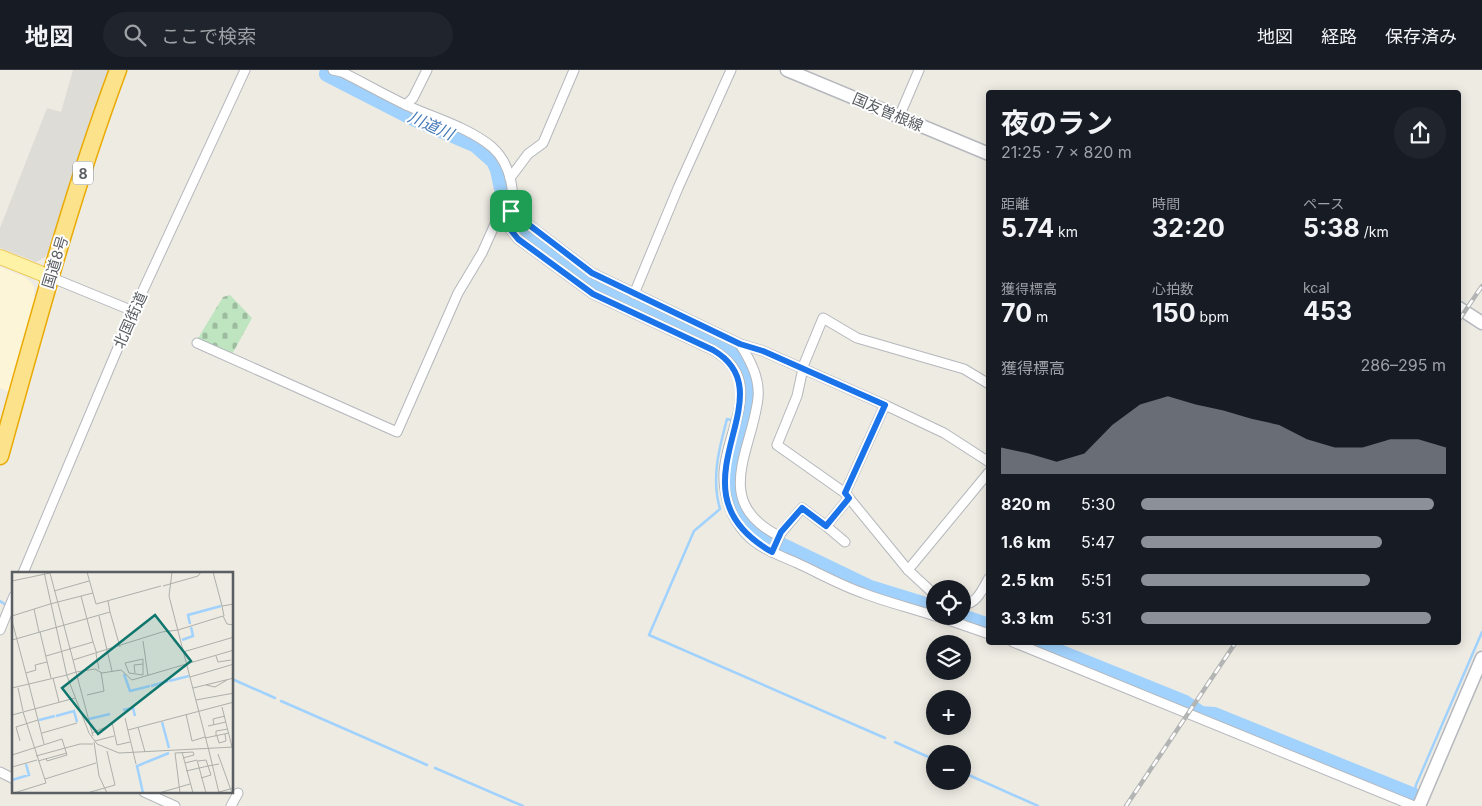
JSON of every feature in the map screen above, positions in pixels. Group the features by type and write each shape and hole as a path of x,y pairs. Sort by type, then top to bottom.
{"highway":[{"name":"国道8号","path":"0,456 50,278 98,126 118,70"}],"main road":[{"name":"国友曽根線","path":"787,70 986,153"},
{"path":"0,257 50,278"},
{"path":"1461,309 1482,323"},
{"path":"1419,806 1482,658"}],"street":[{"name":"北国街道","path":"24,572 134,311 245,70"},
{"path":"197,343 397,432 458,293 482,253 494,224 505,219 511,211 510,178 500,156 481,139 406,105 342,72 333,70"},
{"path":"406,105 413,98 427,70"},
{"path":"510,178 528,154 543,143 574,70"},
{"path":"634,294 678,188 731,70"},
{"path":"899,116 919,70"},
{"path":"511,211 592,273 740,344 803,369 944,433 986,460"},
{"path":"505,219 518,239 585,289 713,350 728,360 736,372 742,397 724,473 727,500 735,519 746,535 776,543 862,593 926,613"},
{"path":"50,278 134,311"},
{"path":"926,587 908,570 847,495 777,445 797,396 803,369 823,318 857,338 964,369 986,382"},
{"path":"740,344 753,368 758,397 739,471 741,493 754,519 776,543"},
{"path":"826,526 847,495 885,405"},
{"path":"908,570 986,476"},
{"path":"776,543 802,508 845,542"},
{"path":"971,603 976,600 986,583"},
{"path":"0,630 12,601"},
{"path":"963,625 986,633"},
{"path":"1019,645 1414,806"},
{"path":"0,772 12,777"},
{"path":"231,806 238,793"},
{"path":"148,794 175,806"}],"shaded area":[{"path":"73,70 109,70 53,243 45,257 36,262 0,248 0,228 47,108 61,112"},
{"path":"0,267 25,277 32,283 34,288 34,306 9,392 0,388"}],"green space":[{"path":"230,295 252,318 231,356 197,340 223,297"}],"waterway":[{"name":"川道川","path":"327,74 413,118 476,145 494,161 498,170 505,203"},
{"path":"515,223 589,281 724,347 743,368 749,390 747,414 734,462 733,486 741,511 762,536 870,588 926,605"},
{"path":"731,420 727,419 717,464 716,486 720,509 694,531 649,635 885,738"},
{"path":"0,601 6,605"},
{"path":"971,620 986,625"},
{"path":"1412,801 1416,785 1482,632"},
{"path":"1041,645 1185,703 1201,714 1214,715 1414,796"},
{"path":"234,680 275,698"},
{"path":"281,701 427,765"},
{"path":"895,742 926,756"},
{"path":"435,768 523,806"},
{"path":"971,776 1038,806"}],"railway":[{"path":"1461,317 1482,286"},
{"path":"1126,806 1234,645"}],"route":[{"path":"511,211 592,273 607,281 740,344 763,351 873,398 885,405 845,493 849,498 826,526 802,508 781,532 772,552 746,535 730,510 725,490 724,473 727,456 742,397 736,372 728,360 713,350 585,289 518,239 505,219 511,211"}]}
